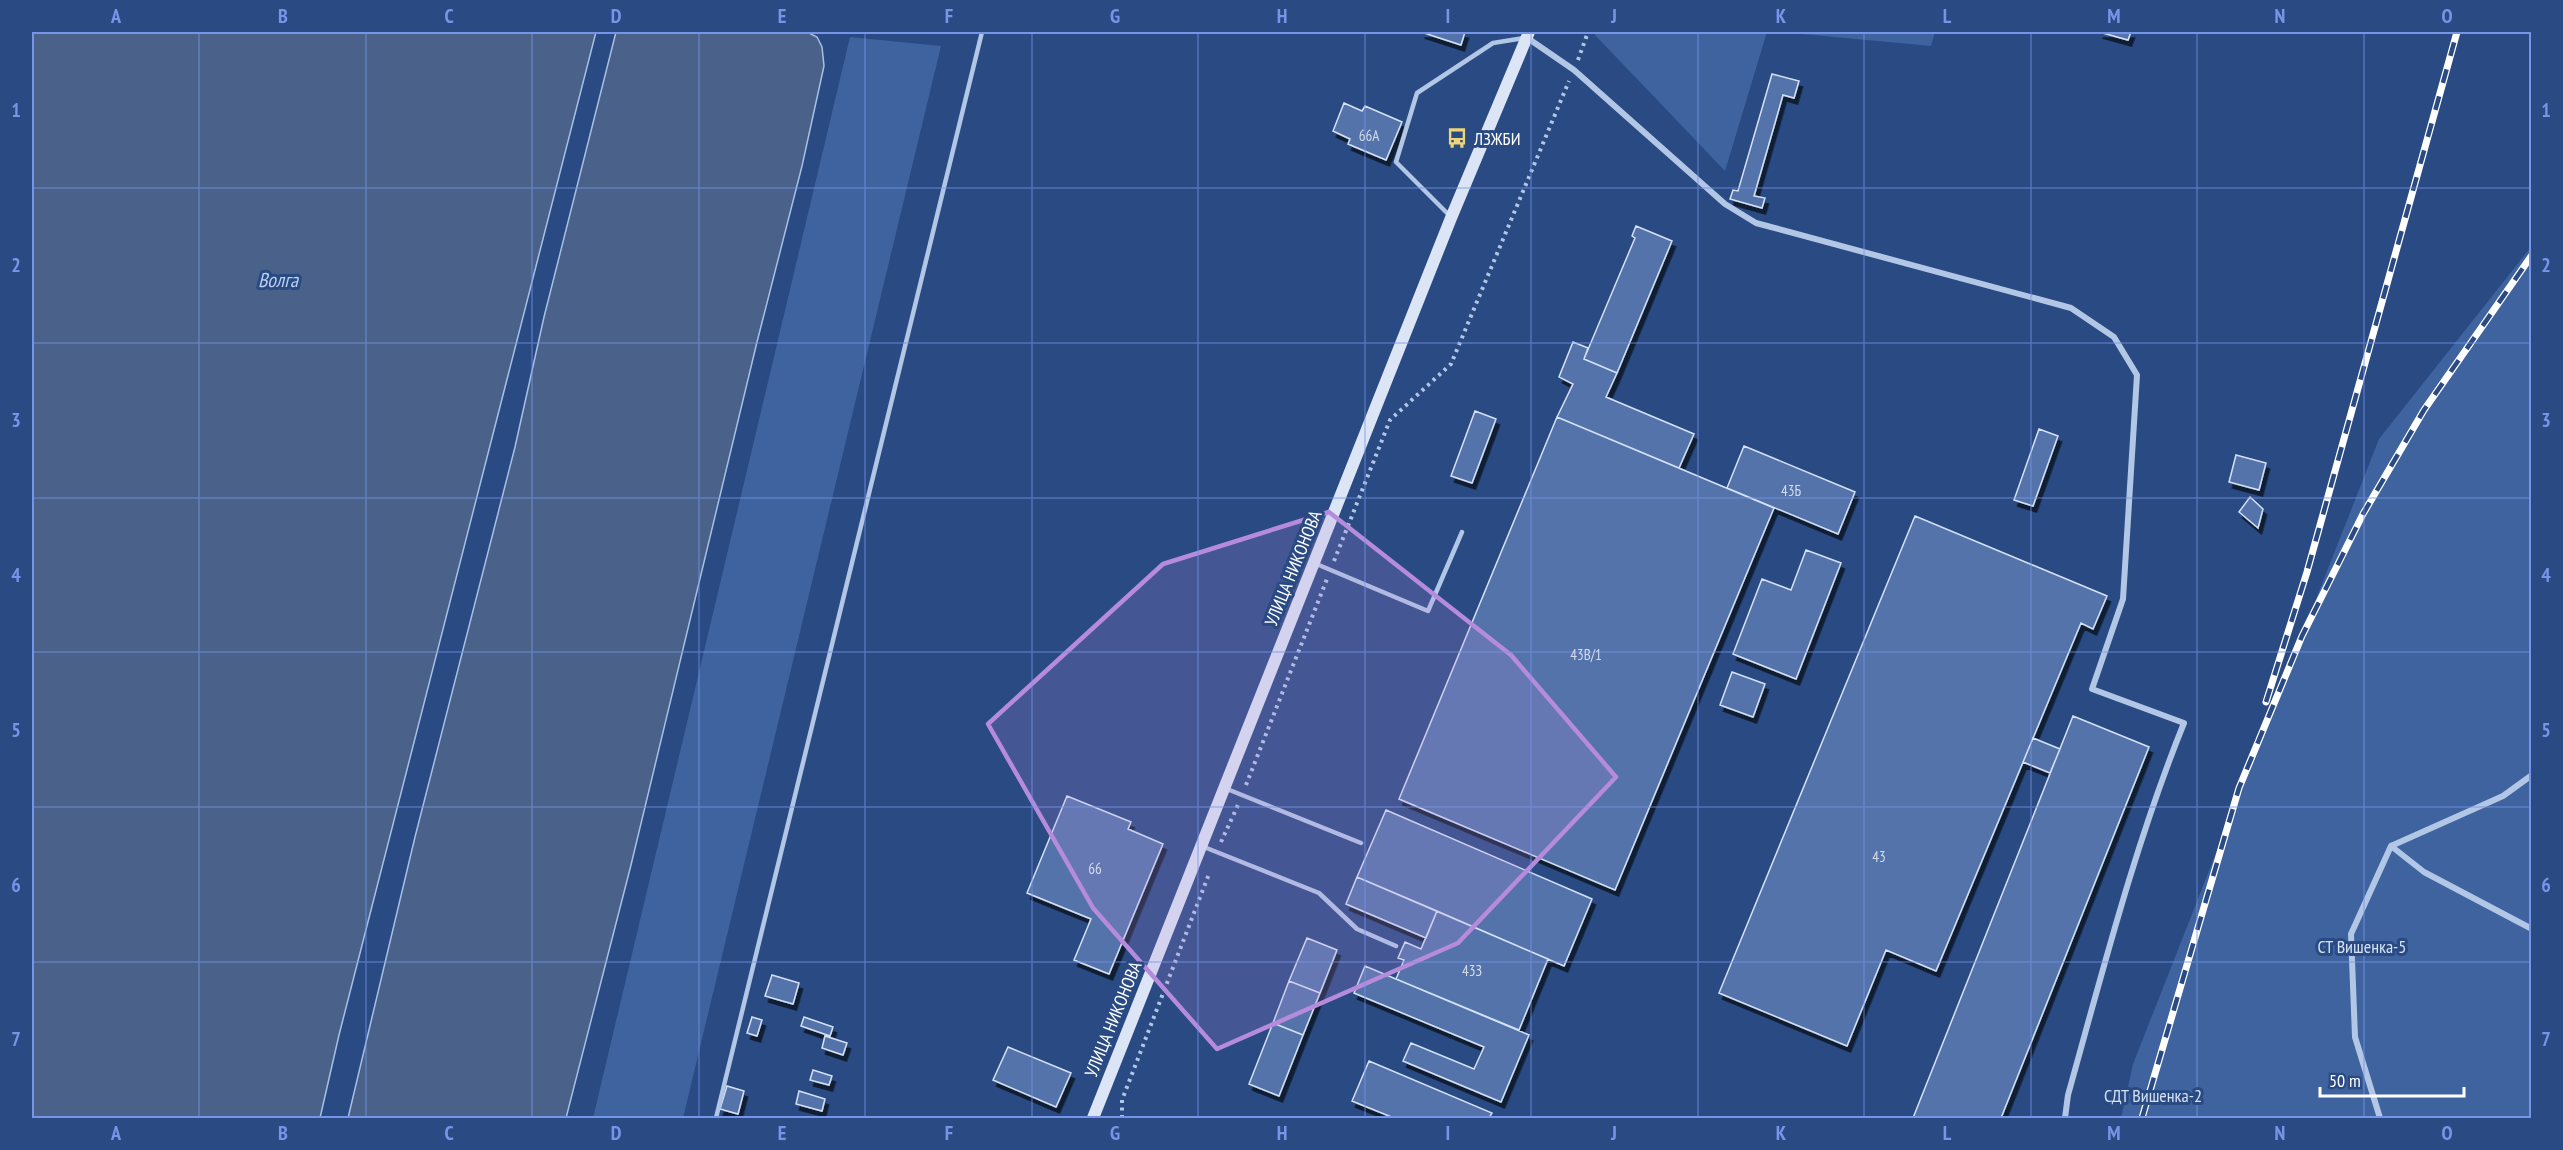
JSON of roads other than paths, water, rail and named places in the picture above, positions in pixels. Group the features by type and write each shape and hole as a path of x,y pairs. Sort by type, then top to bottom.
{"main road":[{"name":"УЛИЦА НИКОНОВА","path":"1093,1119 1451,218 1528,34"}],"street":[{"path":"1528,34 1574,70 1725,204 1756,223 2071,308 2114,337 2137,375 2123,599 2092,689 2184,723 2158,787 2111,943 2068,1095 2065,1119"},
{"path":"2380,1119 2355,1037 2351,934 2391,846 2502,796 2532,775"},
{"path":"2391,846 2424,873 2532,929"}],"lane":[{"path":"716,1119 982,32"},
{"path":"1451,218 1396,162 1417,93 1493,43 1528,34"},
{"path":"1314,563 1428,611 1462,532"},
{"path":"1224,788 1361,843"},
{"path":"1201,846 1319,893 1357,929 1396,946"}],"water":[{"name":"Волга","path":"32,32 596,32 339,1035 320,1118 32,1118"},
{"path":"616,32 807,32 817,37 822,47 824,66 802,166 757,342 631,865 566,1118 348,1118 415,837 515,447 544,317"}],"railway":[{"path":"2266,702 2307,572 2457,32"},
{"path":"2142,1118 2239,788 2302,636 2363,514 2424,410 2532,255"}],"place":[{"name":"ЛЗЖБИ","path":"1457,138"}],"park label":[{"name":"СТ Вишенка-5","path":"2362,946"},
{"name":"СДТ Вишенка-2","path":"2153,1095"}]}
